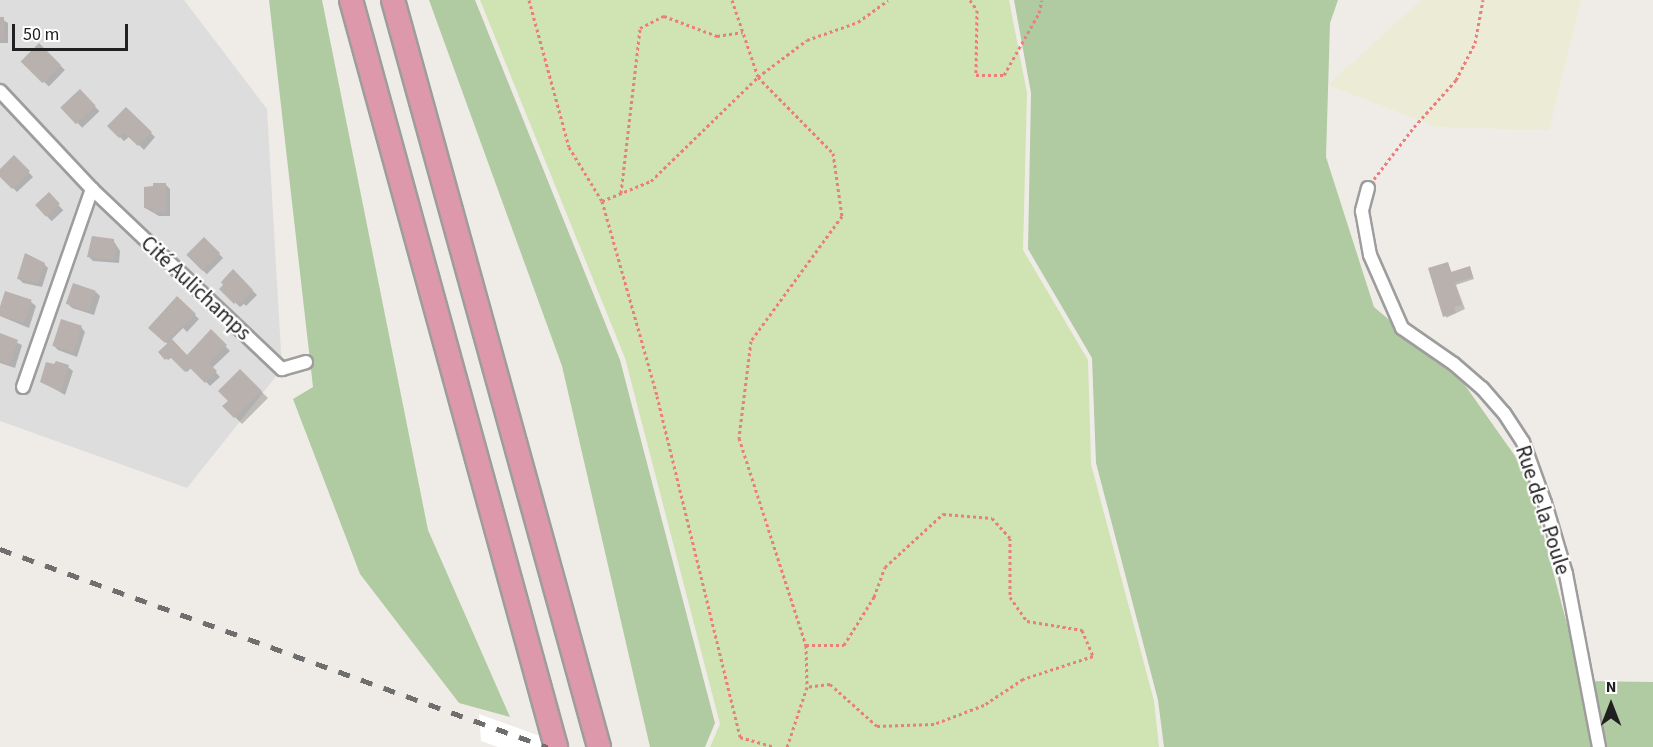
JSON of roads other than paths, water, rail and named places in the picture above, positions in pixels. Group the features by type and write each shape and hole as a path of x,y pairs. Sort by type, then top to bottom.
{"highway":[{"path":"351,0 556,747"},
{"path":"393,0 599,747"}],"street":[{"name":"Cité Aulichamps","path":"0,91 92,189 282,369 306,362"},
{"name":"Rue de la Poule","path":"1368,188 1362,211 1370,255 1402,328 1454,364 1482,388 1504,413 1523,442 1545,503 1566,574 1599,747"},
{"path":"22,387 92,189"}],"railway":[{"path":"0,549 547,747"}]}
